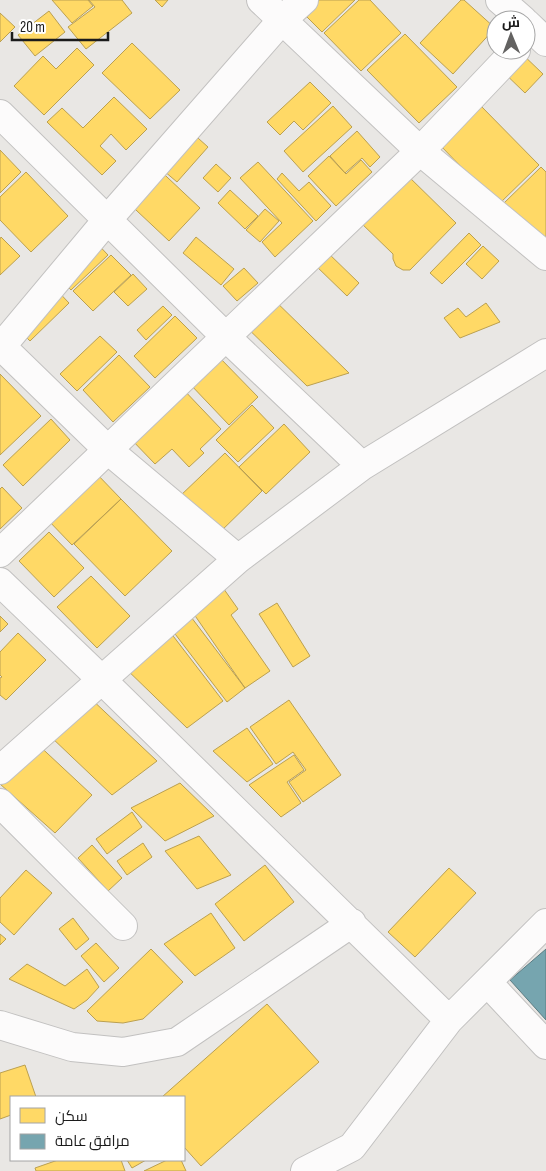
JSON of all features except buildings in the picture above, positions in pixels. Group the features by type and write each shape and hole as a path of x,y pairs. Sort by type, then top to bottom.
{"street":[{"path":"261,0 420,151 546,256"},
{"path":"238,559 108,450 0,346 282,20 304,0"},
{"path":"500,0 509,10"},
{"path":"0,553 420,151 505,60"},
{"path":"0,114 226,337 362,466"},
{"path":"0,770 238,559 362,466 546,353"},
{"path":"0,582 449,1020"},
{"path":"0,803 123,926"},
{"path":"305,1171 350,1159 449,1020 546,923"},
{"path":"0,1025 72,1047 123,1052 178,1042 352,924"},
{"path":"487,982 546,1046"}]}
